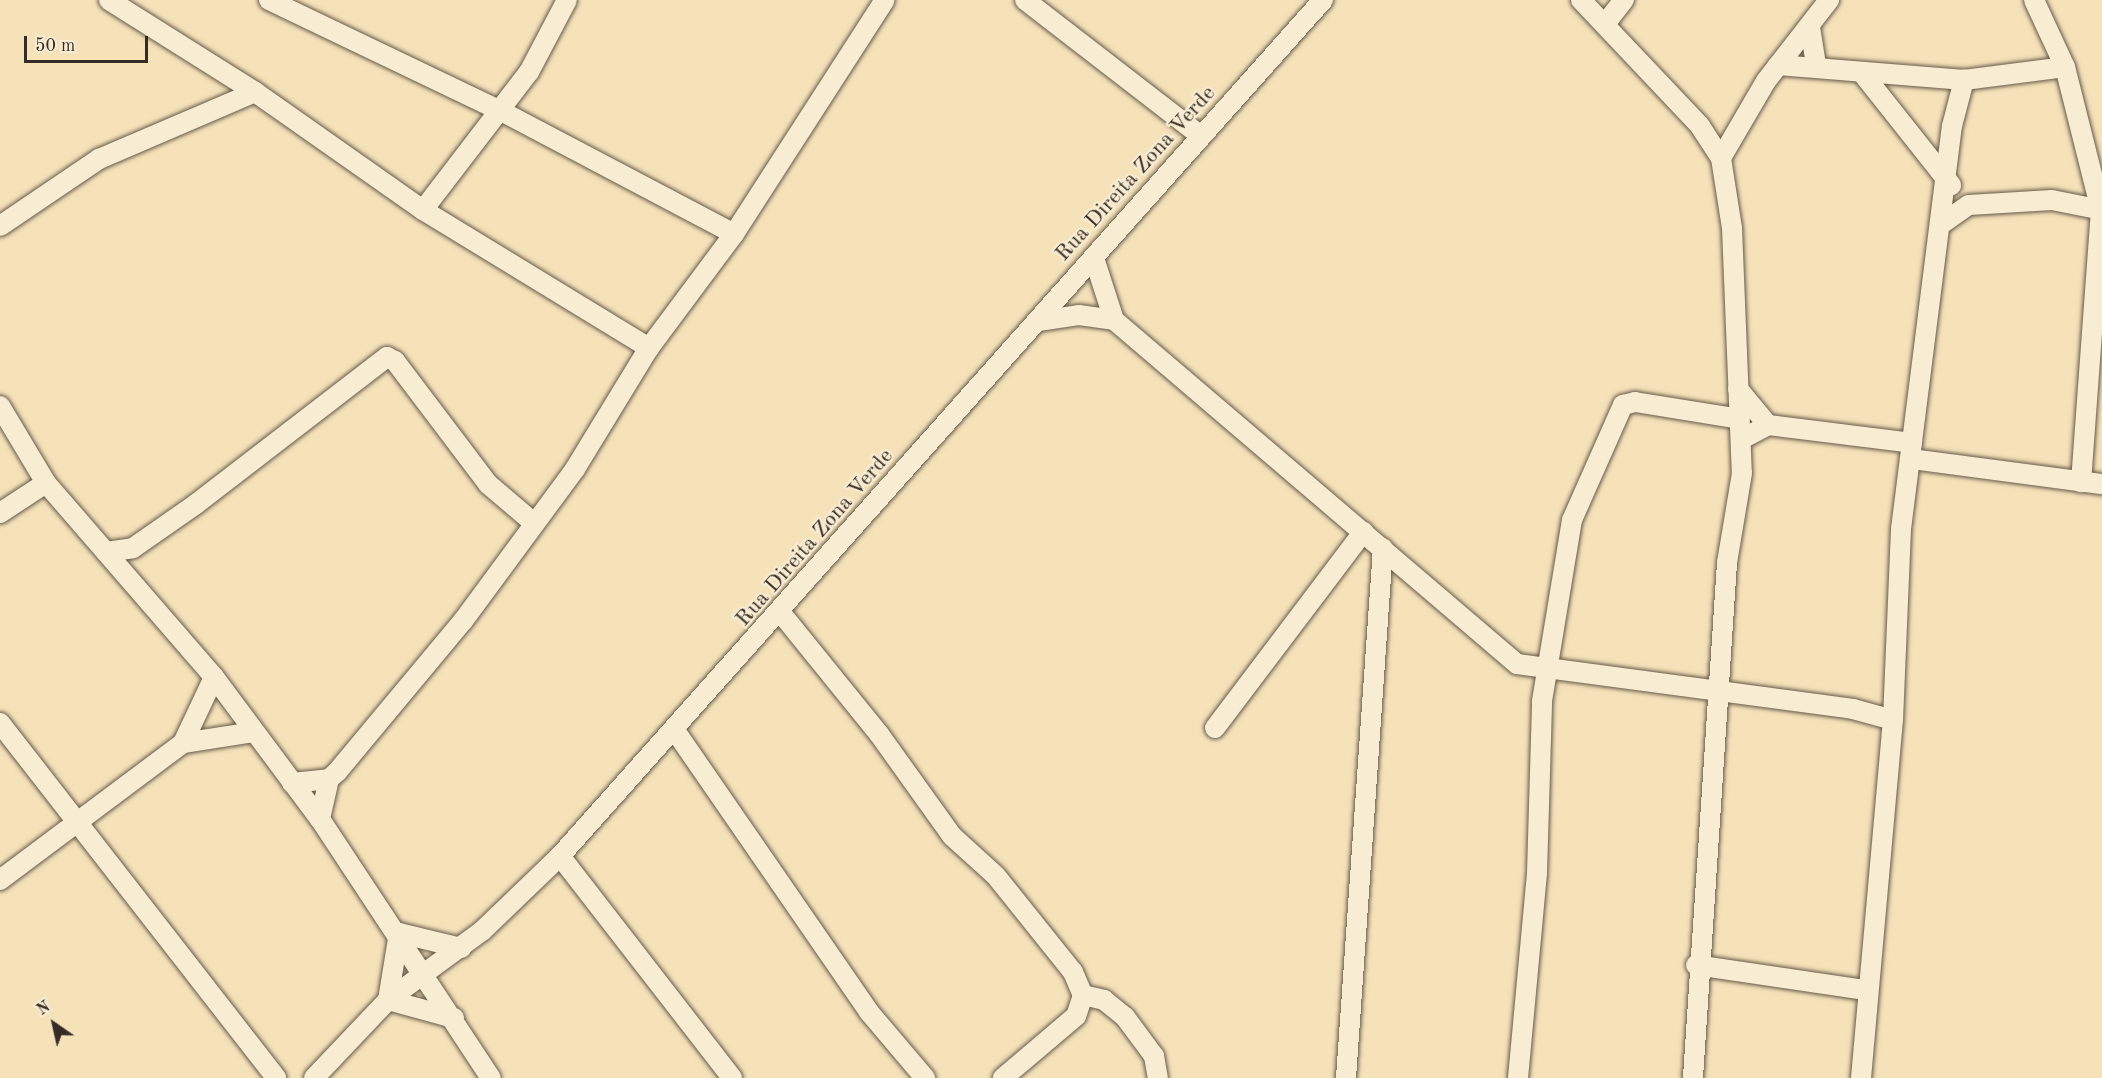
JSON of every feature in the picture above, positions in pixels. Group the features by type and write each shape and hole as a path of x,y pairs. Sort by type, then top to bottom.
{"street":[{"path":"109,0 255,92 423,210 649,348"},
{"path":"269,0 501,111 734,234"},
{"path":"423,210 529,72 567,0"},
{"path":"320,819 328,779 360,748 463,621 575,469 649,348 734,234 885,0"},
{"path":"1024,0 1201,136"},
{"name":"Rua Direita Zona Verde","path":"314,1078 388,1000 461,948 560,856 676,732 1323,0"},
{"path":"1581,0 1700,126 1721,158 1731,228 1742,439 1696,965 1693,1078"},
{"path":"1605,24 1624,0"},
{"path":"1721,158 1778,65 1829,0"},
{"path":"2034,0 2065,67 2102,210 2081,482"},
{"path":"1810,27 1816,66"},
{"path":"1778,65 1816,66 1863,74 1964,80 2065,67"},
{"path":"1863,74 1969,205"},
{"path":"1861,1078 1866,990 1893,720 1902,529 1940,225 1948,181 1952,126 1964,80"},
{"path":"0,226 99,159 255,92"},
{"path":"1940,225 1969,205 2052,200 2102,210"},
{"path":"1094,258 1114,320 1517,664 1542,701"},
{"path":"1038,321 1079,315 1114,320"},
{"path":"106,552 133,548 387,357 402,369 488,484 534,523"},
{"path":"1738,389 1768,425"},
{"path":"1518,1078 1537,873 1542,701 1572,520 1623,405 1635,402 1740,419"},
{"path":"0,406 46,483 214,677 320,819 399,933 491,1078"},
{"path":"1742,439 1768,425 2102,484"},
{"path":"0,513 46,483"},
{"path":"1215,728 1363,532"},
{"path":"126,574 133,548"},
{"path":"1346,1078 1383,548"},
{"path":"781,613 879,734 952,836 996,876 1073,972 1083,995 1076,1016 1003,1078"},
{"path":"1517,664 1548,672 1853,709 1893,720"},
{"path":"183,743 214,677"},
{"path":"0,723 276,1078"},
{"path":"0,880 183,743 253,732"},
{"path":"676,732 869,1012 925,1078"},
{"path":"292,783 328,779"},
{"path":"560,856 732,1078"},
{"path":"399,933 461,948"},
{"path":"399,933 388,1000 454,1018"},
{"path":"1696,965 1866,990"},
{"path":"1083,995 1104,1000 1125,1017 1154,1056 1158,1078"}]}
